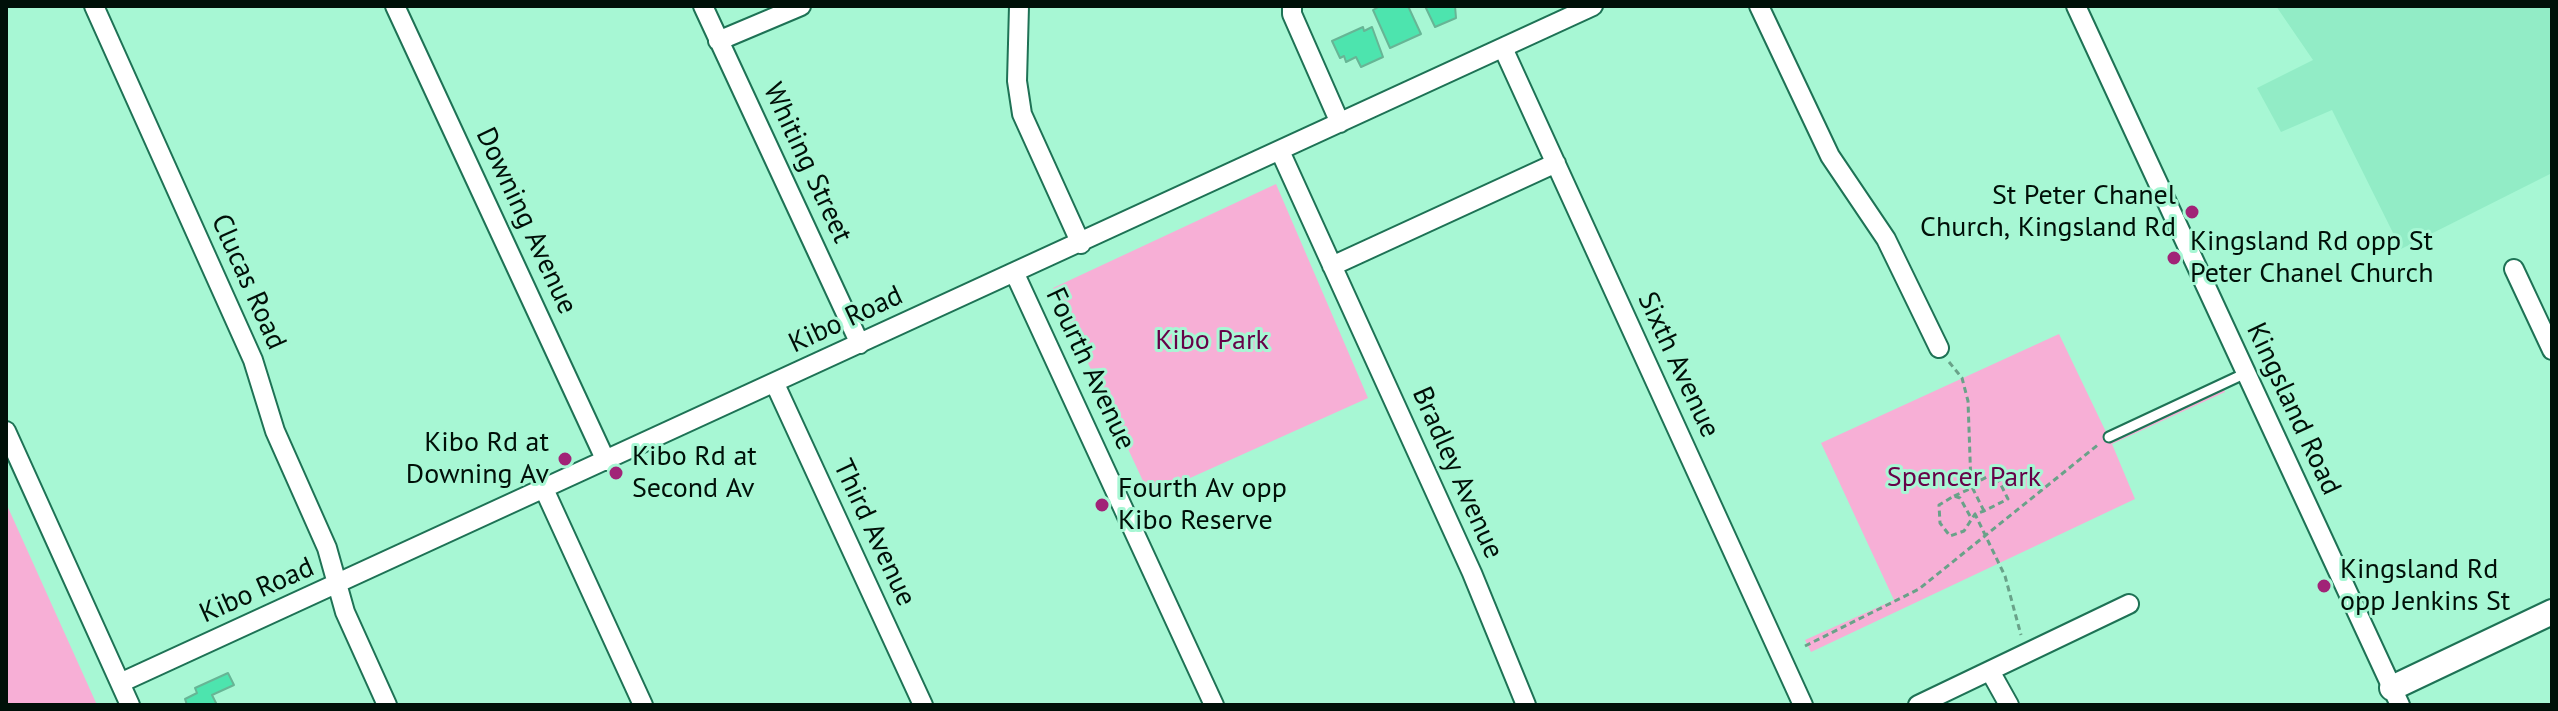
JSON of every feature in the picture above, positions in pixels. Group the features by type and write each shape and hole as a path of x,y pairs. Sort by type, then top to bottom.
{"street":[{"name":"Clucas Road","path":"94,6 244,338 275,431 327,548 345,612 387,705"},
{"name":"Downing Avenue","path":"395,6 606,461"},
{"name":"Whiting Street","path":"703,6 860,344"},
{"path":"718,41 801,6"},
{"path":"1019,6 1017,81 1022,114 1081,244"},
{"path":"1292,6 1292,14 1340,123"},
{"name":"Kibo Road","path":"120,683 1503,48 1553,14 1593,6"},
{"path":"1759,6 1830,156 1886,239 1939,348"},
{"name":"Kingsland Road","path":"2076,6 2396,696"},
{"name":"Sixth Avenue","path":"1503,48 1803,705"},
{"name":"Bradley Avenue","path":"1280,151 1472,573 1526,705"},
{"path":"1332,266 1556,163"},
{"path":"2514,269 2552,350"},
{"name":"Fourth Avenue","path":"1015,274 1214,705"},
{"name":"Third Avenue","path":"775,384 923,705"},
{"path":"6,431 130,705"},
{"path":"544,489 643,705"},
{"path":"1918,705 2129,604"},
{"path":"2396,696 2552,612"},
{"path":"1990,671 2009,705"}],"lane":[{"path":"2109,437 2246,373"}],"path":[{"path":"1939,348 1962,378 1968,401 1972,486 1984,511"},
{"path":"1805,646 1899,601 2109,437"},
{"path":"1995,473 2008,499 1973,515 1964,531 1957,536 1946,531 1940,523 1939,505 1954,496 1995,473"},
{"path":"1954,496 1960,498 1973,515 2005,576 2026,654"}],"shaded area":[{"path":"2276,6 2552,6 2552,173 2401,249 2332,110 2281,132 2257,88 2313,60"}],"green space":[{"name":"Kibo Park","path":"1276,184 1368,398 1150,496 1053,288"},
{"name":"Spencer Park","path":"2059,334 2106,432 2220,381 2225,392 2112,444 2135,499 1811,652 1805,640 1894,600 1821,443"},
{"path":"6,503 97,705 6,705"}],"building":[{"path":"1380,6 1408,6 1421,34 1390,48 1373,10"},
{"path":"1425,6 1455,6 1456,18 1435,27"},
{"path":"1363,27 1364,31 1372,27 1383,57 1361,67 1356,57 1346,62 1344,56 1340,58 1332,41"},
{"path":"228,673 234,685 212,695 217,705 187,705 185,699 197,693 195,688"}],"place":[{"name":"St Peter Chanel Church, Kingsland Rd","path":"2192,212"},
{"name":"Kingsland Rd opp St Peter Chanel Church","path":"2174,258"},
{"name":"Kibo Rd at Downing Av","path":"565,459"},
{"name":"Kibo Rd at Second Av","path":"616,473"},
{"name":"Fourth Av opp Kibo Reserve","path":"1102,505"},
{"name":"Kingsland Rd opp Jenkins St","path":"2324,586"}]}
